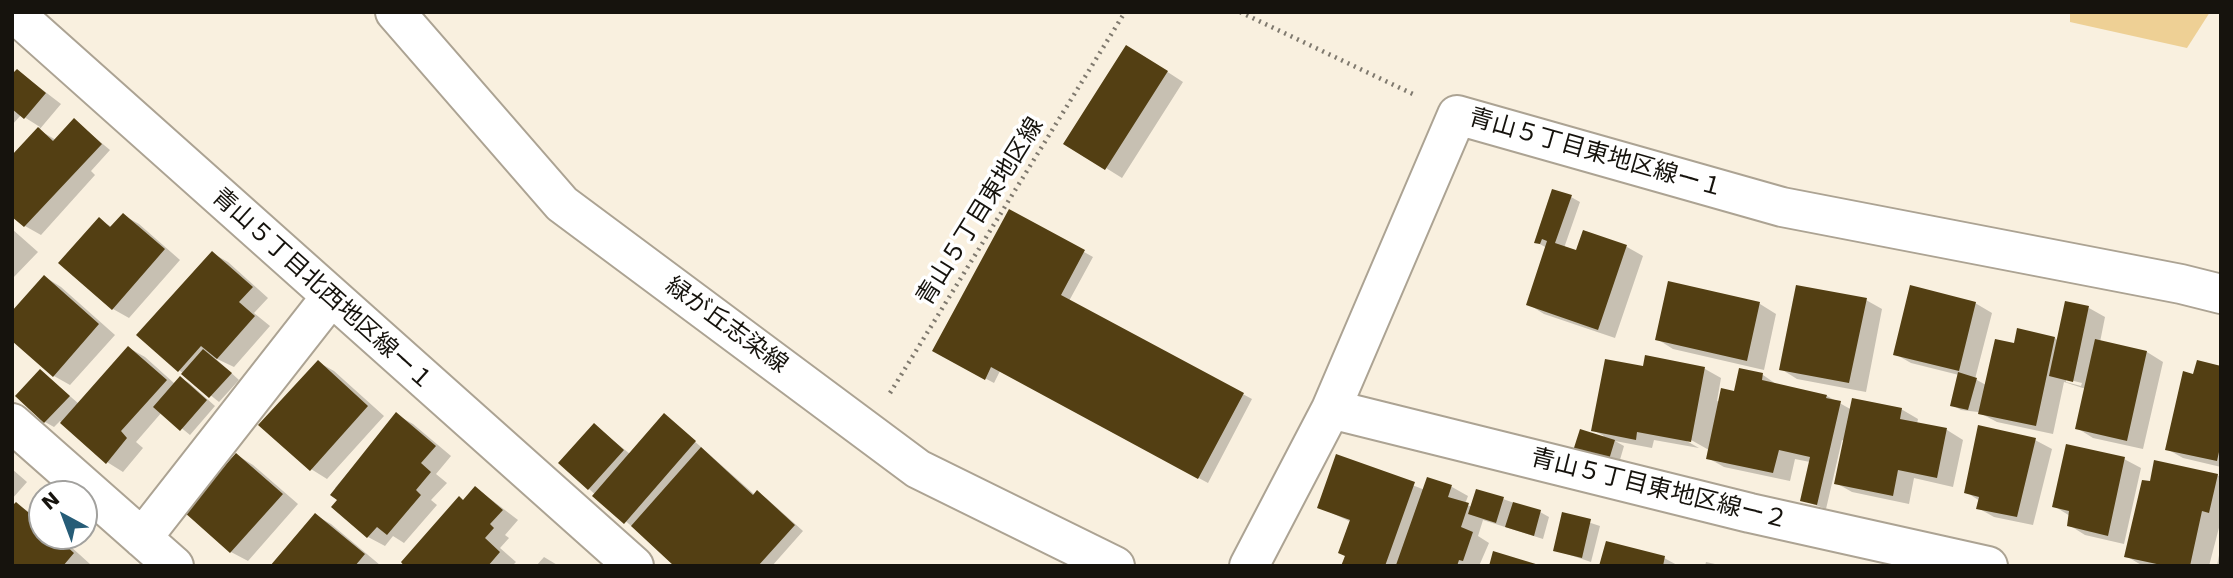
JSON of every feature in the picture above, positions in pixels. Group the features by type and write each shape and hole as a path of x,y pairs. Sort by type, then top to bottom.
{"street":[{"name":"青山５丁目北西地区線ー１","path":"13,12 330,298 634,566"},
{"name":"緑が丘志染線","path":"395,12 562,204 918,469 1115,566"},
{"name":"青山５丁目東地区線ー１","path":"1249,566 1331,409 1457,115 1782,207 2182,284 2221,294"},
{"path":"142,538 330,298"},
{"name":"青山５丁目東地区線ー２","path":"1331,409 1751,513 1988,566"},
{"path":"12,423 174,566"}],"path":[{"name":"青山５丁目東地区線","path":"867,430 1125,12"},
{"path":"1241,12 1457,115"}],"shaded area":[{"path":"2070,12 2210,12 2187,48 2070,22"}],"building":[{"path":"1126,45 1168,71 1105,170 1063,144"},
{"path":"17,69 46,93 24,119 12,109 12,74"},
{"path":"74,118 102,144 24,227 12,217 12,155 38,127 53,141"},
{"path":"1552,189 1572,195 1555,243 1576,250 1583,230 1627,245 1598,330 1526,305 1547,241 1542,239 1540,244 1534,243"},
{"path":"1009,209 1085,250 1061,295 1244,393 1198,479 991,367 985,380 932,351"},
{"path":"123,213 165,249 112,310 58,263 99,217 110,227"},
{"path":"212,251 253,287 239,302 255,316 217,359 201,346 178,372 136,335"},
{"path":"44,275 99,324 53,377 12,341 12,311"},
{"path":"1668,281 1760,302 1747,361 1655,340"},
{"path":"1796,285 1867,298 1849,383 1779,370"},
{"path":"1910,285 1976,302 1959,371 1893,355"},
{"path":"2065,301 2089,306 2073,382 2049,376"},
{"path":"2017,328 2055,337 2036,426 1978,414 1995,339 2014,343"},
{"path":"2095,339 2147,351 2127,441 2075,429"},
{"path":"128,346 167,380 121,431 127,438 106,464 60,423"},
{"path":"203,349 232,373 209,398 181,374"},
{"path":"1645,355 1705,367 1691,442 1637,432 1636,440 1591,431 1605,359 1643,366"},
{"path":"318,360 368,406 310,471 258,425"},
{"path":"2197,360 2221,366 2221,443 2217,461 2165,450 2183,371 2193,374"},
{"path":"1739,368 1763,373 1762,380 1827,395 1826,398 1841,401 1817,505 1800,501 1810,457 1779,450 1773,473 1706,459 1721,388 1734,391"},
{"path":"40,369 70,396 44,423 15,396"},
{"path":"1958,372 1977,378 1968,410 1950,406"},
{"path":"180,376 207,400 180,431 153,407"},
{"path":"1852,398 1902,408 1900,419 1947,428 1937,478 1898,470 1893,496 1834,484"},
{"path":"396,412 436,446 421,463 431,472 416,490 421,495 387,535 377,527 367,538 331,507 337,500 330,495"},
{"path":"664,413 696,441 624,524 592,496"},
{"path":"594,423 624,450 588,490 558,463"},
{"path":"1978,425 2036,438 2017,517 1976,509 1979,497 1964,493"},
{"path":"1580,429 1615,440 1607,466 1572,454"},
{"path":"2066,444 2125,457 2108,536 2067,526 2069,511 2052,507"},
{"path":"701,447 753,495 757,490 795,525 758,566 674,566 631,526"},
{"path":"236,453 283,494 230,553 184,512"},
{"path":"1336,454 1415,482 1385,566 1341,566 1345,556 1338,553 1350,520 1317,508"},
{"path":"2154,460 2218,474 2209,513 2202,511 2190,566 2166,566 2124,557 2142,480 2150,481"},
{"path":"1427,477 1452,485 1448,497 1469,503 1461,527 1473,532 1463,561 1459,560 1457,566 1396,565"},
{"path":"475,486 503,510 490,524 494,528 485,538 500,552 488,566 404,566 401,562 459,496 463,500"},
{"path":"1476,489 1504,497 1496,523 1468,514"},
{"path":"16,502 28,512 28,550 71,550 74,553 63,566 12,566 12,506"},
{"path":"1513,502 1541,510 1534,536 1505,527"},
{"path":"1562,512 1591,519 1582,558 1553,551"},
{"path":"315,513 365,554 355,566 270,566"},
{"path":"1606,541 1665,556 1663,566 1599,566"},
{"path":"1493,551 1539,565 1539,566 1489,566"}]}
